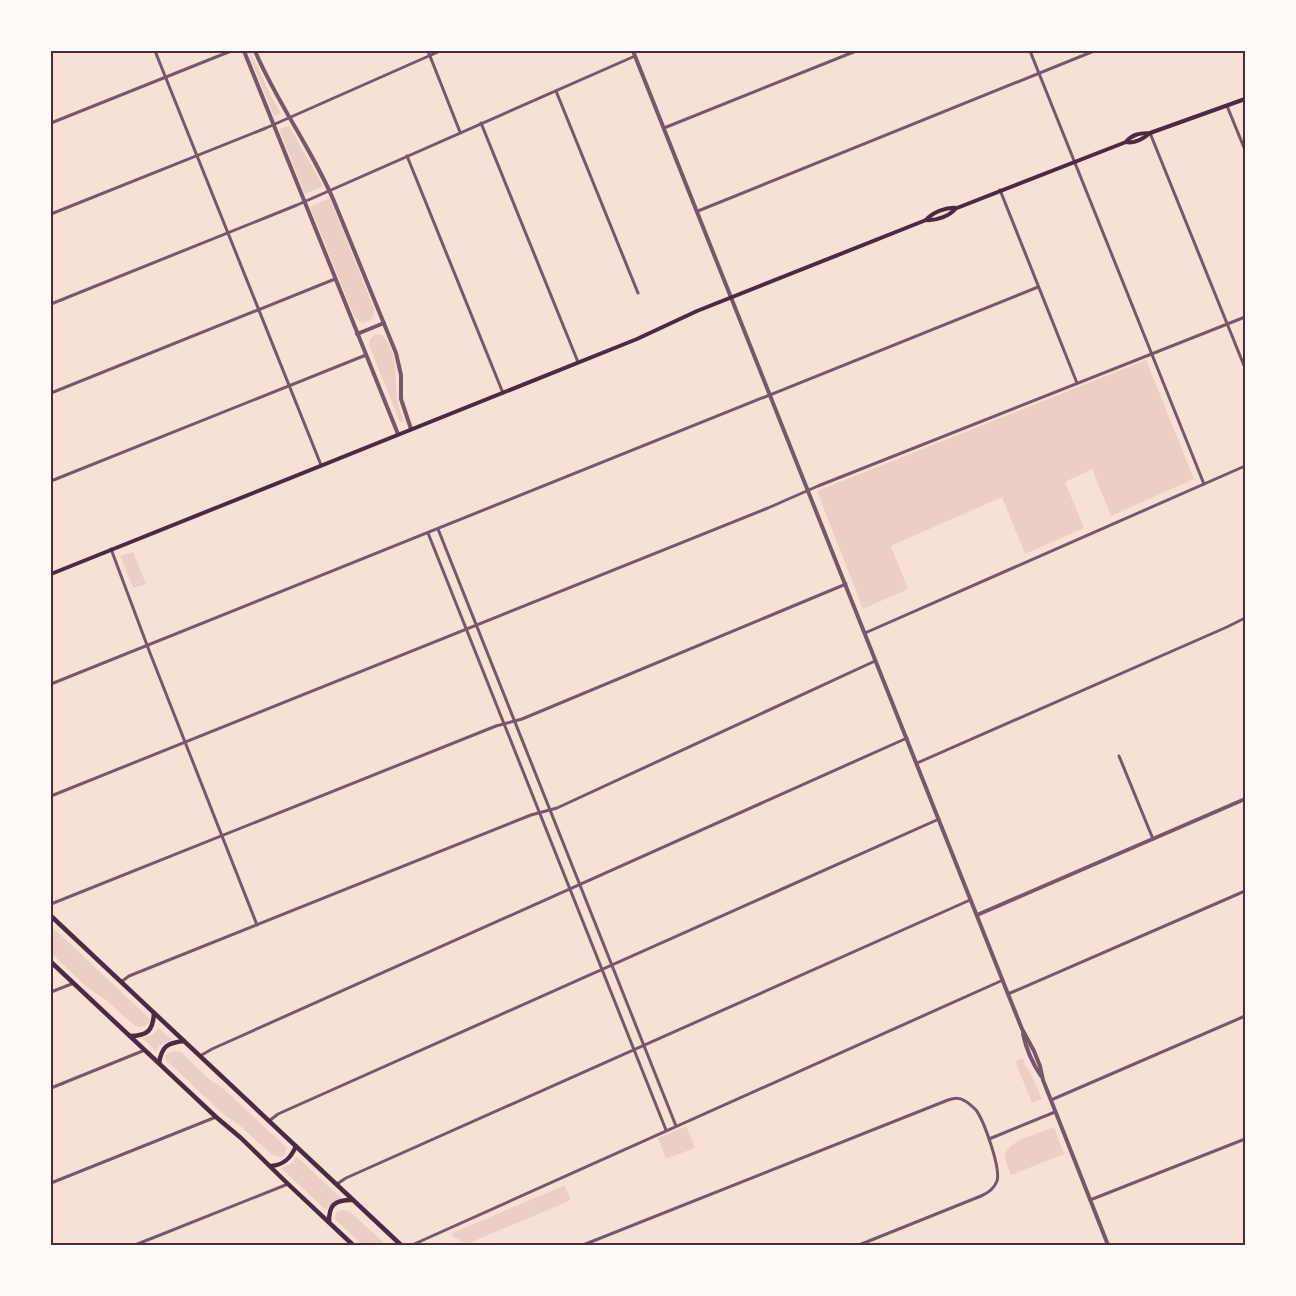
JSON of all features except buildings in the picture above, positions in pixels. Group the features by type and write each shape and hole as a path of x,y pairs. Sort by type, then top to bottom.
{"main road":[{"path":"51,574 649,334 731,297 926,220 930,215 951,207 957,208 1074,161 1126,142 1131,143 1150,133 1245,99"},
{"path":"51,916 401,1245"},
{"path":"51,962 353,1245"},
{"path":"130,1036 138,1036 148,1031 154,1023 154,1013"},
{"path":"159,1063 166,1046 184,1041"},
{"path":"271,1166 288,1159 296,1146"},
{"path":"329,1222 329,1212 335,1204 339,1201 352,1200"}],"street":[{"path":"155,51 321,465"},
{"path":"51,123 231,51"},
{"path":"244,51 398,434"},
{"path":"255,51 266,76 329,190 384,323 399,365 401,399 411,429"},
{"path":"51,214 273,124 429,53 440,51"},
{"path":"664,128 856,51"},
{"path":"1030,51 1204,484"},
{"path":"698,211 1094,51"},
{"path":"429,53 460,132"},
{"path":"51,304 304,202 556,91 634,54 1008,994 1040,1066 1055,1112 1108,1245"},
{"path":"556,91 638,293"},
{"path":"1227,106 1245,150"},
{"path":"481,123 578,362"},
{"path":"1150,133 1245,368"},
{"path":"407,156 502,393"},
{"path":"1000,190 1077,383"},
{"path":"51,393 335,279"},
{"path":"51,684 1038,287"},
{"path":"51,796 1245,317"},
{"path":"357,334 384,323"},
{"path":"51,481 366,355"},
{"path":"866,633 1245,466"},
{"path":"438,529 676,1126"},
{"path":"428,533 666,1130"},
{"path":"111,549 256,925"},
{"path":"51,904 503,724 522,719 846,584"},
{"path":"917,763 1245,618"},
{"path":"121,982 129,976 256,925 539,813 557,808 877,661"},
{"path":"200,1056 907,738"},
{"path":"1119,756 1153,839"},
{"path":"977,915 1245,799"},
{"path":"269,1121 288,1109 939,819"},
{"path":"1008,994 1245,891"},
{"path":"337,1184 971,900"},
{"path":"412,1245 1003,980"},
{"path":"51,992 74,983"},
{"path":"1051,1100 1245,1016"},
{"path":"51,1088 145,1050"},
{"path":"583,1245 948,1100 956,1098 965,1100 976,1111 989,1139 998,1175 992,1190 859,1245"},
{"path":"989,1139 1055,1112"},
{"path":"51,1183 216,1117"},
{"path":"1090,1200 1245,1138"},
{"path":"135,1245 288,1184"}],"shaded area":[{"path":"250,51 281,113 274,116 248,52"},
{"path":"289,126 323,186 305,194 279,129"},
{"path":"330,198 374,309 373,317 367,322 360,322 354,316 310,207"},
{"path":"376,334 382,335 392,350 398,403 404,421 400,422 369,345 370,339"},
{"path":"1146,360 1194,479 1111,516 1092,469 1065,482 1084,528 1025,554 1002,497 891,546 908,589 863,609 817,491"},
{"path":"133,552 146,584 133,588 120,556"},
{"path":"51,926 149,1018 150,1021 146,1026 135,1026 106,1000 87,987 51,953"},
{"path":"159,1028 172,1040 161,1045 156,1051 142,1038 152,1035"},
{"path":"175,1051 181,1052 209,1079 225,1090 287,1148 284,1155 280,1157 271,1154 238,1124 222,1113 166,1060 165,1055"},
{"path":"1023,1058 1042,1099 1032,1103 1015,1061"},
{"path":"686,1126 695,1148 666,1159 658,1138"},
{"path":"1054,1127 1064,1154 1011,1175 1005,1156 1011,1146 1033,1134"},
{"path":"297,1157 341,1198 333,1202 326,1210 281,1168 291,1164"},
{"path":"563,1186 571,1200 467,1244 450,1234"},
{"path":"342,1210 349,1211 386,1245 362,1245 335,1218 336,1213"}]}
